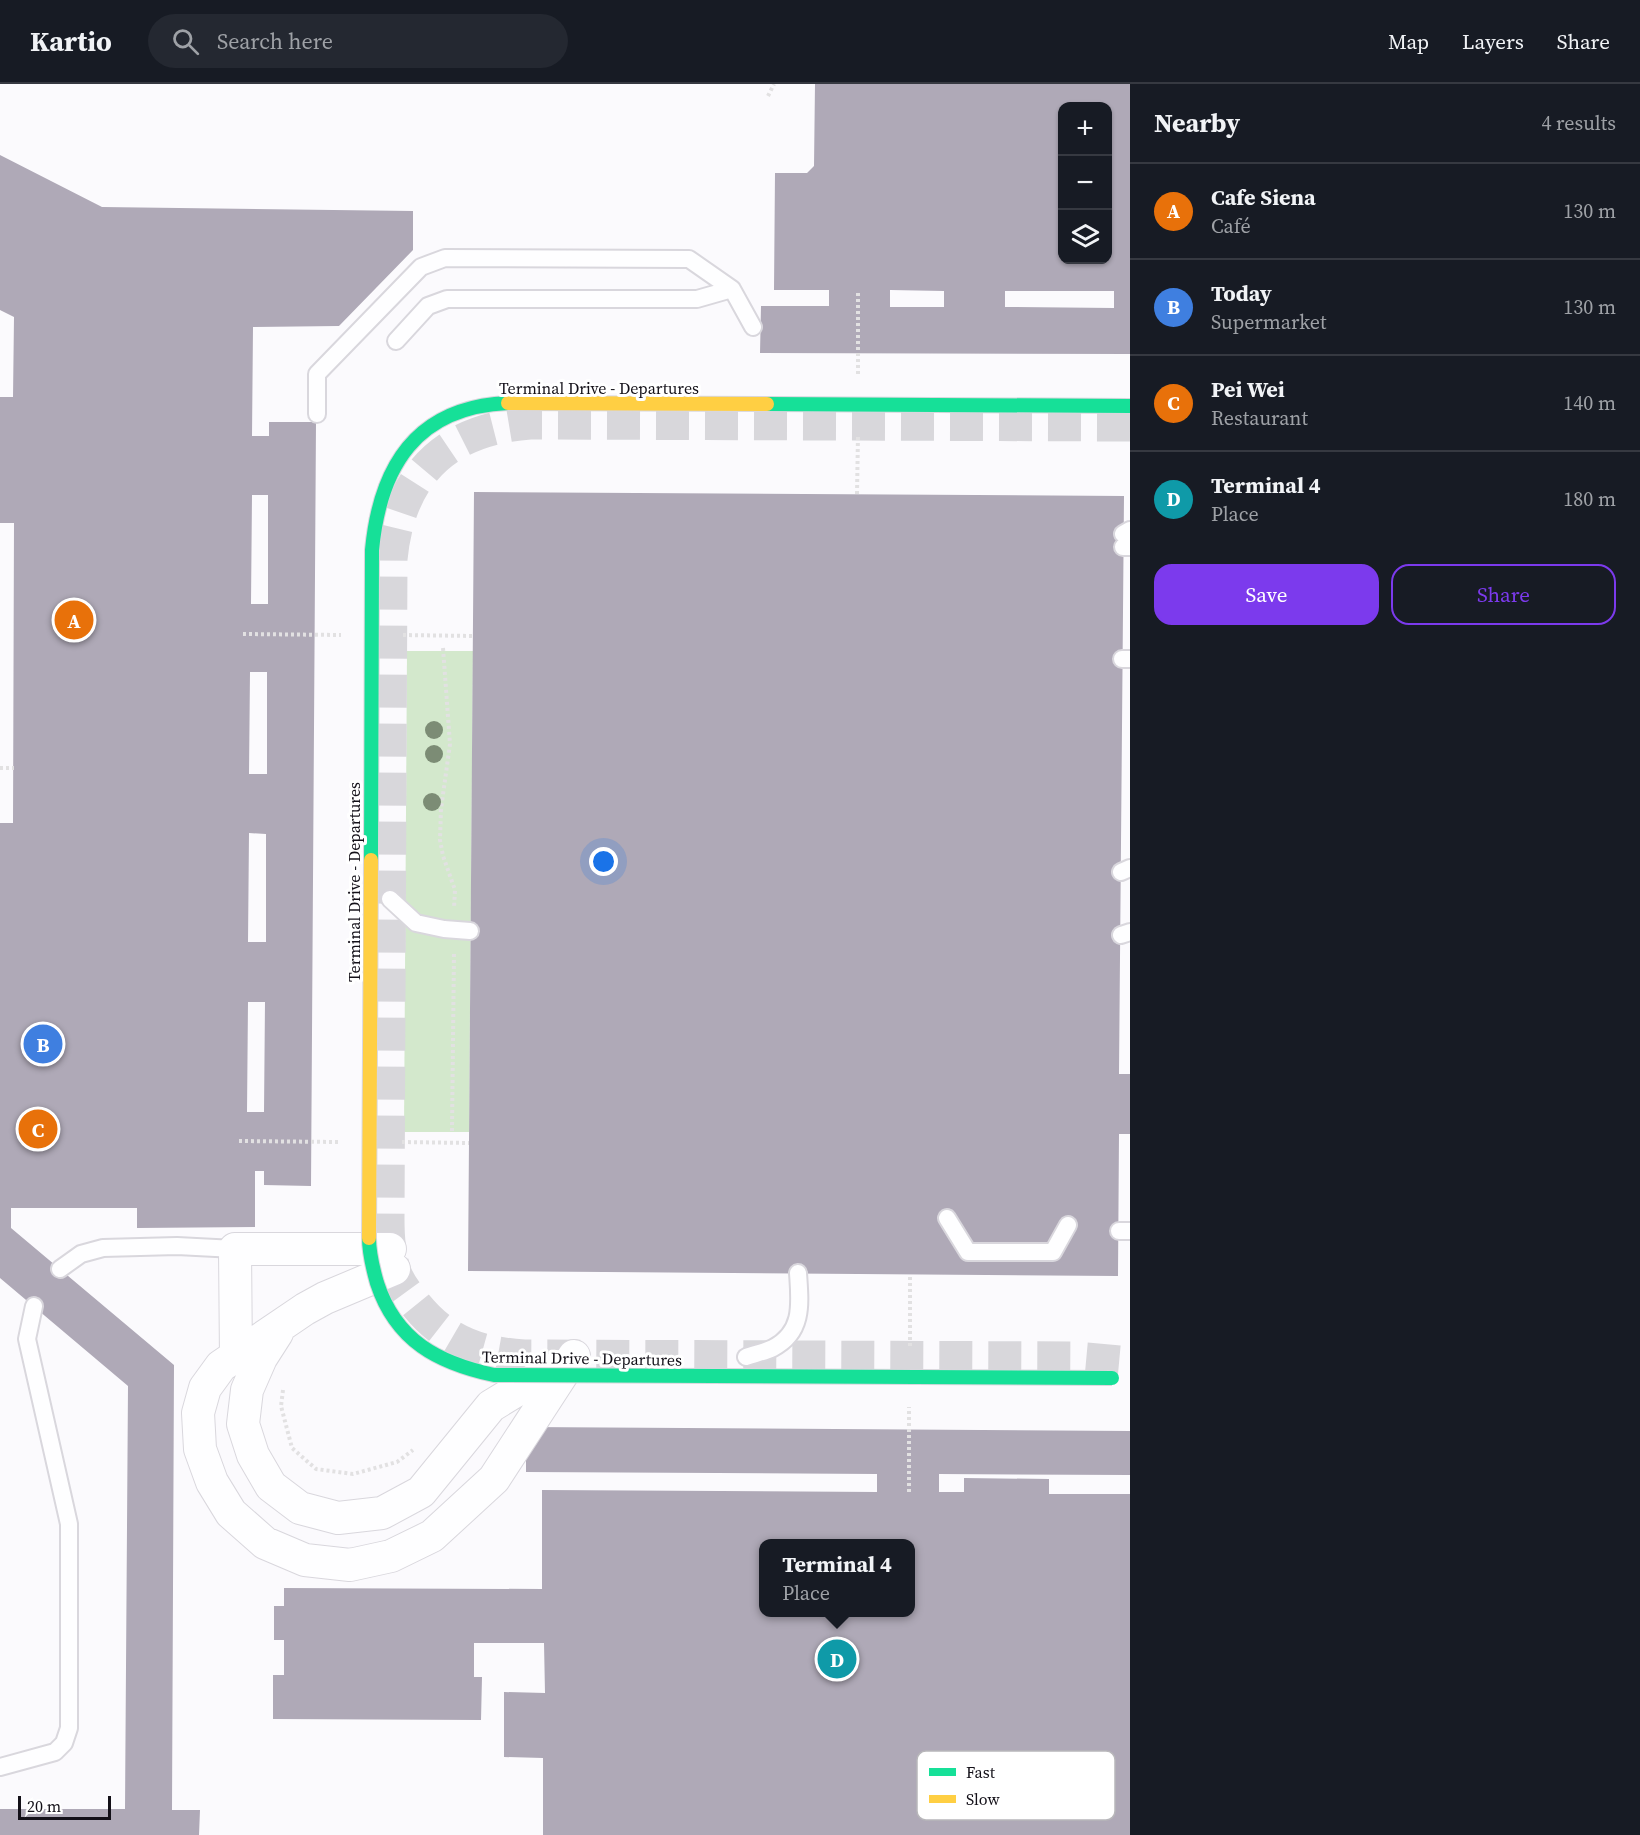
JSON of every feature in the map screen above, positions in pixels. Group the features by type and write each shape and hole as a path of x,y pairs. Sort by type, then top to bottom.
{"street":[{"name":"Terminal Drive - Departures","path":"1112,1378 494,1375 473,1372 436,1357 404,1333 393,1319 378,1290 369,1244 372,550 373,531 381,493 388,476 403,452 425,431 444,419 467,409 487,405 540,403 1130,406"},
{"path":"236,1358 235,1249 392,1259 325,1298 282,1325 236,1358 221,1366 205,1388 198,1413 201,1449 212,1482 231,1513 265,1543 305,1560 350,1565 391,1556 432,1536 462,1509 494,1479 574,1356 491,1406 421,1492 382,1513 338,1518 300,1508 271,1486 253,1455 243,1424 247,1390 261,1358 282,1325"}],"lane":[{"path":"316,414 317,374 421,267 445,258 689,259 732,289 753,327"},
{"path":"396,341 428,306 447,299 697,299 732,289"},
{"path":"390,899 416,923 462,931"},
{"path":"947,1218 968,1252 1053,1252 1068,1225"},
{"path":"60,1269 81,1254 103,1248 177,1246 235,1249"},
{"path":"746,1357 773,1348 789,1335 796,1324 800,1311 798,1274"},
{"path":"0,1767 55,1752 64,1743 69,1728 69,1524 27,1339 34,1306"}],"path":[{"path":"768,96 774,84"},
{"path":"443,648 450,744 441,809 440,840 455,890 462,931 452,1131"},
{"path":"0,768 14,768"},
{"path":"283,1384 281,1406 292,1448 316,1468 353,1474 397,1462 420,1443"}],"green space":[{"path":"407,651 473,651 469,1132 404,1132"}],"building":[{"path":"815,84 1130,84 1130,354 760,353 761,306 829,306 829,290 774,290 775,173 807,173 814,166","holes":["890,290 944,291 944,307 890,307","1005,291 1114,291 1114,308 1005,307"]},
{"path":"0,155 102,207 413,211 413,250 339,326 253,327 252,436 269,436 269,422 316,422 311,1186 264,1185 264,1171 255,1171 255,1227 137,1228 137,1208 11,1208 11,1228 174,1365 172,1810 200,1810 199,1835 0,1835 0,1809 125,1809 128,1386 0,1278 0,823 13,823 14,523 0,523 0,397 13,397 14,317 0,310","holes":["252,495 268,495 268,604 251,604","250,672 267,672 267,774 249,774","249,833 266,834 266,942 248,942","248,1002 265,1002 264,1112 247,1112"]},
{"path":"474,492 1124,496 1119,1074 1130,1074 1130,1134 1119,1134 1118,1276 468,1271"},
{"path":"526,1427 1130,1431 1130,1475 939,1474 939,1492 964,1492 964,1478 1049,1479 1049,1494 1130,1494 1130,1835 543,1835 543,1758 504,1757 504,1692 545,1693 544,1643 474,1643 474,1677 482,1677 481,1720 273,1719 273,1675 284,1675 284,1640 274,1640 274,1606 284,1606 284,1588 542,1589 542,1490 877,1492 877,1474 526,1472"}],"tunnel":[{"path":"1130,425 530,423 500,427 474,435 451,447 432,462 416,481 404,503 396,529 391,559 388,1219 389,1244 394,1269 410,1297 424,1314 448,1334 461,1342 490,1351 524,1356 1076,1358 1130,1363"}],"traffic: fast":[{"path":"371,860 372,550 376,520 384,492 394,468 408,446 427,429 449,416 476,407 508,403"},
{"path":"767,404 1130,406"},
{"path":"369,1238 370,1255 377,1283 395,1320 408,1334 437,1356 455,1364 494,1375 1112,1378"}],"traffic: slow":[{"path":"508,403 767,404"},
{"path":"369,1238 371,860"}],"place":[{"name":"Cafe Siena","path":"74,620"},
{"name":"Today","path":"43,1044"},
{"name":"Pei Wei","path":"38,1129"},
{"name":"Terminal 4","path":"837,1659"}]}
